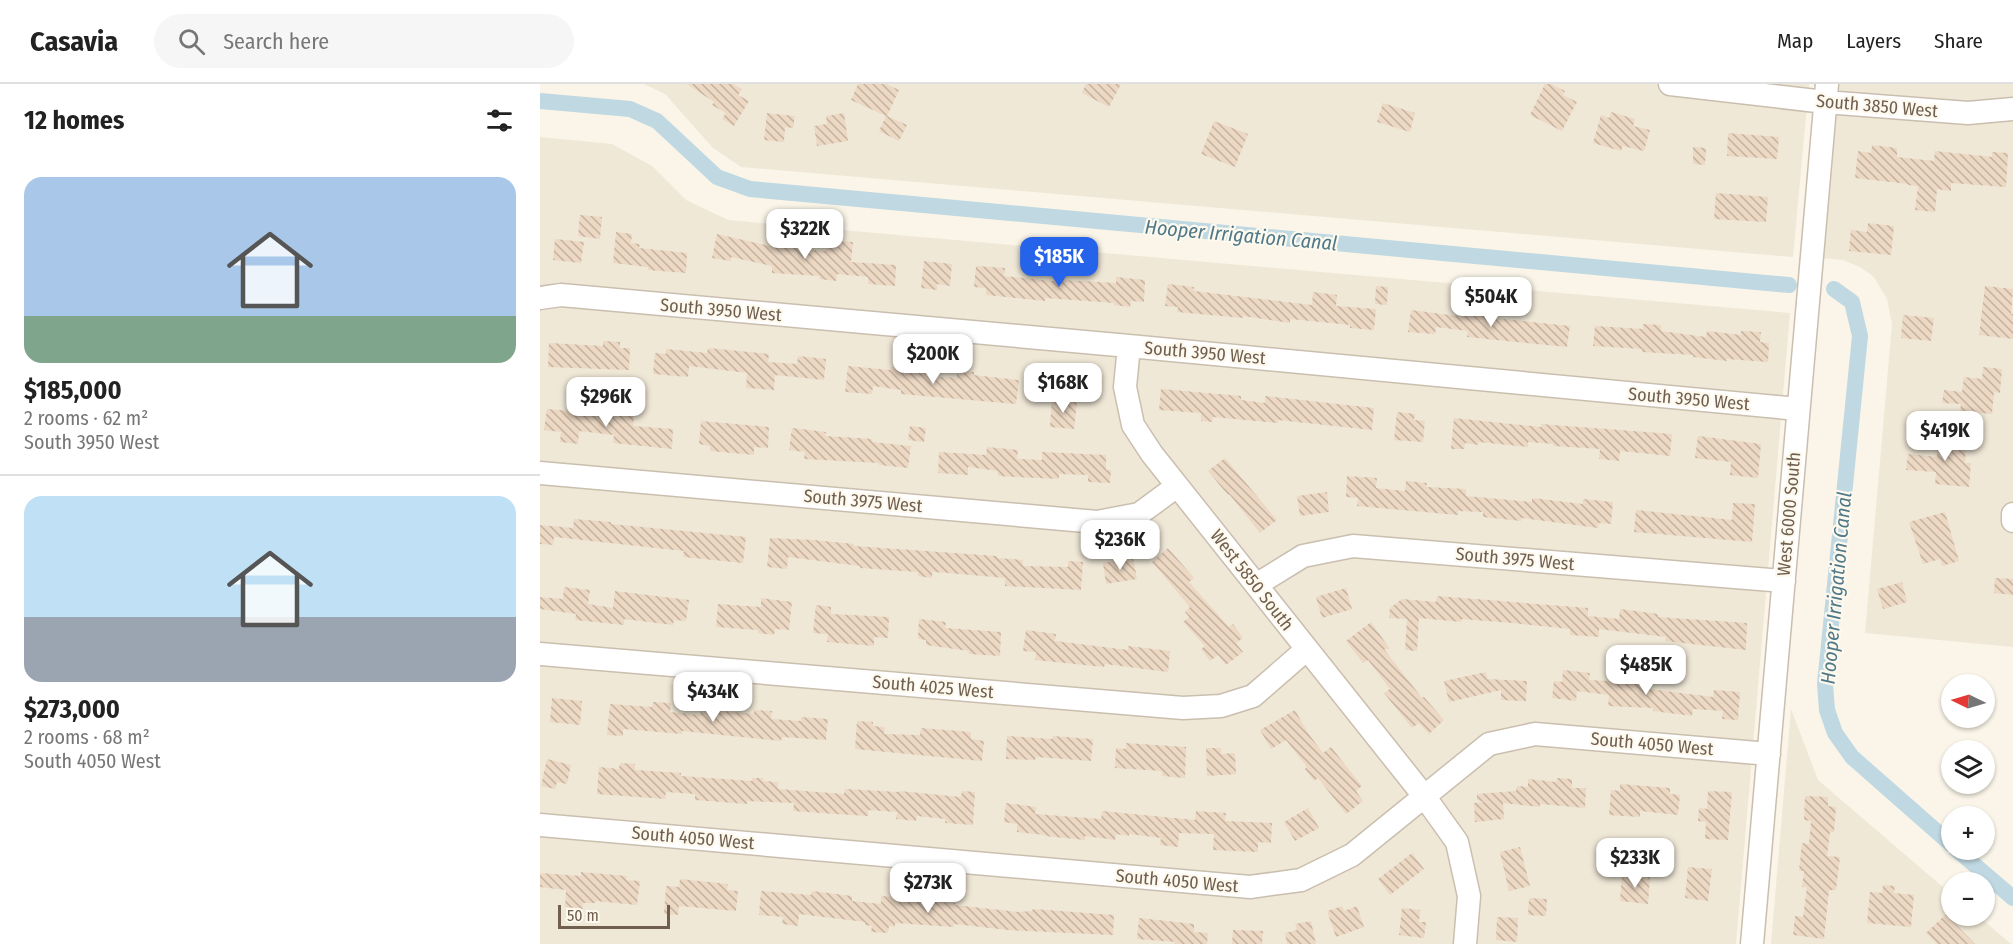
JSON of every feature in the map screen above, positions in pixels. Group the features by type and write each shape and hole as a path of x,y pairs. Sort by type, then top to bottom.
{"street":[{"name":"South 3850 West","path":"1670,84 1826,93 1968,113 2013,109"},
{"name":"West 6000 South","path":"1752,944 1826,93"},
{"name":"South 3950 West","path":"540,298 561,296 1129,346 1798,409"},
{"name":"West 5850 South","path":"1129,346 1125,387 1133,425 1152,454 1424,796 1457,843 1469,896 1465,944"},
{"name":"South 3975 West","path":"540,473 1097,522 1138,514 1177,486"},
{"name":"South 3975 West","path":"1256,585 1303,556 1353,546 1784,581"},
{"name":"South 4025 West","path":"540,654 1183,708 1221,706 1253,696 1307,649"},
{"name":"South 4050 West","path":"540,825 1250,887 1301,880 1352,855 1489,744 1535,734 1769,754"}],"shaded area":[{"path":"644,84 1809,84 1793,257 741,167 713,148 665,94"},
{"path":"1836,84 2013,84 2013,647 1865,633 1892,324 1887,299 1874,277 1860,267 1843,260 1821,258"},
{"path":"540,137 612,144 652,166 686,200 728,220 1790,313 1736,944 540,944"},
{"path":"1791,709 1818,780 1941,885 1941,926 1990,926 2011,944 1771,944"}],"building":[{"path":"687,84 733,84 742,89 738,95 749,101 734,126 722,119 726,113 712,105 714,102"},
{"path":"858,84 886,84 899,90 887,116 907,125 899,141 879,131 886,116 851,100"},
{"path":"1086,84 1121,84 1109,107 1082,93"},
{"path":"1545,84 1551,84 1565,91 1563,95 1577,102 1562,131 1530,115"},
{"path":"1383,103 1415,113 1410,132 1377,122"},
{"path":"1611,112 1635,119 1633,126 1650,130 1644,151 1623,146 1621,151 1593,143 1601,115 1609,118"},
{"path":"767,113 795,116 793,128 785,127 784,142 764,140"},
{"path":"844,113 848,141 817,146 814,126 827,124 826,116"},
{"path":"1214,121 1248,134 1235,167 1201,154"},
{"path":"1728,133 1779,137 1777,159 1727,156"},
{"path":"1872,145 1897,148 1897,157 1934,161 1935,151 1992,157 1992,152 2008,153 2006,187 1951,183 1951,191 1937,189 1935,212 1915,210 1918,186 1855,178 1858,151 1871,153"},
{"path":"1693,147 1706,148 1705,165 1693,164"},
{"path":"1716,193 1768,197 1766,222 1714,219"},
{"path":"580,215 602,217 600,239 578,236"},
{"path":"1868,223 1894,226 1891,255 1849,251 1851,230 1867,232"},
{"path":"616,232 632,234 631,243 640,244 639,248 687,253 686,273 648,270 648,267 613,263"},
{"path":"717,234 770,246 786,247 787,242 799,242 798,249 826,251 827,245 838,247 838,241 853,242 851,262 896,265 895,286 868,284 868,277 837,274 836,281 819,279 820,276 772,273 772,266 731,257 731,261 712,258"},
{"path":"555,239 584,242 581,263 553,260"},
{"path":"924,261 952,264 950,286 937,284 937,290 921,288"},
{"path":"976,266 1005,268 1004,276 1062,282 1062,280 1116,283 1116,277 1145,280 1144,302 1131,301 1130,307 1114,305 1114,303 1045,298 1045,301 986,295 986,288 974,287"},
{"path":"1168,284 1194,287 1194,291 1312,305 1313,292 1337,295 1336,306 1376,309 1374,330 1350,328 1350,325 1290,319 1290,323 1243,316 1243,318 1177,312 1178,307 1165,306"},
{"path":"1376,286 1388,287 1387,305 1375,304"},
{"path":"1985,286 2013,289 2011,314 2013,314 2013,339 1979,335"},
{"path":"1458,308 1486,311 1485,317 1570,326 1567,347 1467,337 1468,331 1436,327 1435,334 1408,332 1411,310 1457,316"},
{"path":"1903,315 1934,318 1931,341 1901,338"},
{"path":"1643,324 1661,325 1661,331 1706,337 1707,331 1741,335 1741,331 1761,332 1760,342 1769,343 1768,362 1727,359 1727,361 1693,357 1693,355 1642,352 1642,349 1593,346 1595,326 1643,329"},
{"path":"603,341 620,342 620,348 630,348 629,370 548,367 549,343 603,346"},
{"path":"708,348 769,354 768,362 797,364 798,356 826,359 824,380 775,375 774,390 746,388 747,373 689,366 688,377 653,374 655,353 666,354 666,349 707,353"},
{"path":"848,366 890,370 891,367 927,371 926,376 957,378 957,371 974,372 974,375 1019,380 1016,404 901,394 901,390 873,386 872,394 845,392"},
{"path":"1983,367 2002,369 2000,393 1994,392 1992,414 1960,411 1961,404 1942,403 1944,390 1962,392 1964,377 1982,379"},
{"path":"1161,389 1241,396 1241,400 1265,403 1265,396 1374,408 1372,430 1278,420 1278,423 1213,417 1212,422 1201,421 1201,413 1159,410"},
{"path":"1052,399 1077,402 1074,429 1050,427"},
{"path":"547,409 634,416 633,426 673,429 672,449 613,443 614,435 579,431 578,444 560,442 561,432 544,430"},
{"path":"1397,412 1415,414 1414,420 1425,421 1423,442 1394,440"},
{"path":"1454,418 1541,427 1541,424 1672,434 1670,456 1620,451 1619,461 1599,459 1600,449 1528,442 1528,447 1478,442 1478,445 1465,443 1464,449 1451,449"},
{"path":"701,421 769,427 768,448 754,447 754,455 710,451 710,446 699,444"},
{"path":"910,426 926,428 924,442 908,440"},
{"path":"792,428 826,432 825,436 873,439 872,442 911,446 908,468 879,465 879,463 804,459 805,452 789,450"},
{"path":"1939,434 1966,437 1965,463 1971,463 1969,487 1935,484 1936,472 1906,470 1908,454 1937,457"},
{"path":"1698,436 1761,444 1758,478 1730,475 1731,462 1695,458"},
{"path":"987,447 1018,450 1017,459 1042,460 1042,452 1106,455 1106,470 1111,470 1110,483 1088,482 1088,475 1059,474 1059,479 998,476 998,471 968,467 968,475 938,473 939,452 986,455"},
{"path":"1225,458 1277,520 1260,533 1208,471"},
{"path":"1347,476 1377,478 1376,488 1405,491 1406,481 1427,483 1426,487 1466,489 1466,496 1532,502 1532,498 1583,504 1583,499 1613,502 1611,524 1599,523 1598,528 1522,518 1521,521 1483,517 1483,512 1458,511 1458,515 1357,506 1358,498 1346,497"},
{"path":"1327,492 1329,512 1300,516 1297,496"},
{"path":"1733,503 1755,504 1752,542 1634,532 1636,510 1732,520"},
{"path":"1945,512 1959,561 1942,566 1940,559 1923,564 1909,522"},
{"path":"574,519 746,537 743,563 683,557 684,551 554,537 553,545 540,544 540,525 573,528"},
{"path":"770,538 997,556 997,558 1023,560 1023,566 1068,567 1068,561 1083,562 1081,590 1005,586 1005,578 948,573 932,572 932,578 918,576 918,572 860,568 860,566 788,557 787,569 767,567"},
{"path":"1168,548 1194,578 1189,582 1229,627 1233,624 1243,638 1236,643 1243,652 1226,665 1218,655 1210,661 1201,649 1205,646 1183,622 1189,617 1185,612 1190,607 1152,562"},
{"path":"1133,558 1137,579 1106,584 1103,563"},
{"path":"1995,578 2013,579 2013,595 1994,593"},
{"path":"1902,582 1907,602 1883,609 1877,589"},
{"path":"564,587 590,590 588,604 613,608 615,591 689,600 686,621 674,620 673,625 624,619 624,625 575,620 576,614 540,609 540,597 563,599"},
{"path":"1346,588 1352,609 1322,618 1316,597"},
{"path":"1437,596 1588,608 1588,616 1619,619 1620,609 1658,614 1658,617 1747,623 1746,650 1665,641 1666,637 1599,629 1599,637 1570,635 1570,629 1462,619 1461,622 1419,618 1417,651 1405,650 1407,619 1389,618 1390,608 1402,599 1436,602"},
{"path":"761,598 792,602 789,630 775,629 774,635 758,633 758,630 716,627 718,604 761,607"},
{"path":"816,605 831,607 831,614 889,617 888,638 874,637 874,646 827,642 828,634 813,633"},
{"path":"919,619 946,622 945,628 1001,632 1000,656 969,654 969,651 926,645 926,640 918,639"},
{"path":"1371,622 1390,649 1384,649 1422,698 1424,697 1444,720 1429,734 1419,723 1412,728 1384,693 1390,689 1368,660 1363,663 1346,641"},
{"path":"1026,630 1056,634 1055,641 1128,650 1128,646 1170,651 1168,672 1105,664 1104,667 1035,660 1036,652 1023,651"},
{"path":"1563,670 1590,673 1589,680 1627,682 1627,675 1642,676 1641,688 1713,697 1714,690 1740,692 1738,720 1722,719 1723,711 1693,709 1692,716 1653,711 1653,708 1608,706 1609,695 1577,691 1576,701 1552,698 1554,681 1562,682"},
{"path":"1486,672 1487,679 1527,681 1526,701 1501,700 1501,690 1449,702 1444,681"},
{"path":"552,698 582,701 580,725 550,722"},
{"path":"653,702 671,703 670,712 700,715 701,709 754,714 754,710 772,711 771,719 801,721 801,717 828,719 826,740 782,737 781,741 682,731 682,734 623,729 623,736 607,735 610,704 652,707"},
{"path":"1295,710 1323,753 1331,747 1362,786 1356,791 1363,801 1346,814 1318,778 1314,781 1305,769 1307,767 1286,740 1271,749 1260,730"},
{"path":"857,721 873,722 873,726 885,727 884,734 920,735 921,728 971,732 971,739 984,741 982,761 855,749"},
{"path":"1007,736 1093,739 1091,761 1036,757 1035,760 1006,759"},
{"path":"1126,743 1186,747 1185,778 1162,776 1162,771 1115,768 1116,748 1126,749"},
{"path":"1206,748 1221,748 1221,754 1235,753 1236,774 1207,776"},
{"path":"547,759 571,765 567,784 557,782 555,789 541,786"},
{"path":"620,763 635,764 635,770 681,773 681,776 752,781 752,778 763,778 763,781 778,782 778,789 844,794 845,789 899,791 961,797 962,791 975,792 973,825 945,823 945,819 917,816 916,821 896,819 897,812 868,810 868,816 793,811 794,803 747,801 747,804 695,800 695,794 666,792 665,799 597,794 599,767 619,769"},
{"path":"1557,778 1572,779 1572,788 1586,788 1585,808 1503,803 1504,819 1475,822 1474,803 1484,802 1477,800 1477,794 1516,791 1517,786 1528,787 1528,779 1556,782"},
{"path":"1620,784 1670,788 1670,794 1680,795 1678,815 1640,811 1640,817 1609,815 1611,790 1620,791"},
{"path":"1708,791 1732,792 1728,840 1705,839 1706,822 1698,821 1699,808 1707,809"},
{"path":"1805,796 1828,797 1828,806 1836,807 1834,832 1830,832 1827,856 1840,857 1836,890 1829,890 1824,939 1793,935 1795,916 1803,917 1807,887 1802,887 1804,871 1799,871 1802,843 1809,844 1811,821 1804,820"},
{"path":"1006,803 1036,807 1035,814 1101,819 1102,811 1195,820 1196,811 1226,813 1225,821 1272,823 1271,843 1258,842 1258,852 1213,850 1214,834 1179,833 1178,847 1160,845 1161,838 1129,834 1129,836 1116,834 1115,840 1085,836 1085,840 1017,832 1017,824 1004,822"},
{"path":"1308,808 1319,828 1295,841 1284,822"},
{"path":"1520,847 1530,886 1509,891 1500,852"},
{"path":"1412,853 1424,869 1390,895 1378,879"},
{"path":"1688,867 1712,869 1708,901 1685,898"},
{"path":"581,872 627,876 626,880 640,881 637,905 596,901 595,903 583,903 583,909 565,907 566,890 540,887 540,873 581,876"},
{"path":"1622,875 1650,877 1648,904 1620,901"},
{"path":"680,879 728,884 727,890 738,891 736,911 679,906 678,915 664,914 666,886 679,887"},
{"path":"1883,885 1895,886 1894,893 1914,895 1911,927 1867,923 1870,892 1882,893"},
{"path":"761,891 811,895 812,891 852,896 852,901 881,904 881,896 1019,912 1033,909 1114,915 1113,935 1008,930 954,924 954,927 895,923 895,927 889,926 888,933 871,932 872,926 865,925 865,922 799,914 798,926 782,924 783,917 759,915"},
{"path":"1529,898 1547,899 1546,916 1528,915"},
{"path":"1342,906 1344,911 1357,906 1364,927 1336,937 1327,911"},
{"path":"1402,908 1420,910 1419,922 1426,922 1424,938 1399,935"},
{"path":"1497,917 1518,918 1517,942 1496,940"},
{"path":"1139,918 1194,924 1194,932 1208,933 1207,944 1175,944 1176,942 1137,939"},
{"path":"1941,919 1941,926 1958,926 1975,944 1937,944 1926,933"},
{"path":"1311,921 1316,944 1287,944 1285,933 1297,930 1295,924"},
{"path":"1233,930 1263,931 1262,944 1232,944"}],"waterway":[{"name":"Hooper Irrigation Canal","path":"540,101 630,109 657,121 717,177 750,189 1789,285"},
{"name":"Hooper Irrigation Canal","path":"1834,289 1852,302 1860,336 1825,684 1827,710 1835,733 1852,757 1941,835"},
{"name":"Hooper Irrigation Canal","path":"1969,860 2013,898"}]}
